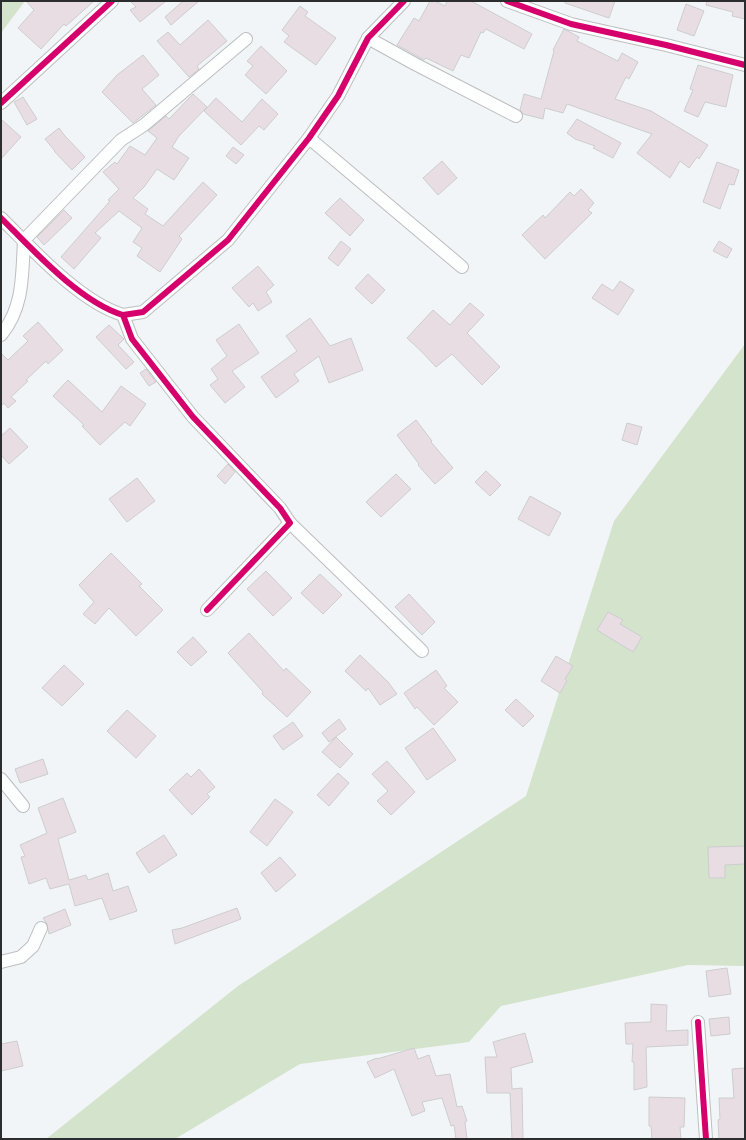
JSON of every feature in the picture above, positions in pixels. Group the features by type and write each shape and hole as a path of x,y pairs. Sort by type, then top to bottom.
{"street":[{"path":"1,102 112,1"},
{"path":"1,218 58,272 87,296 111,311 123,315 143,312 228,240 309,138 338,96 368,38 404,1"},
{"path":"507,1 571,24 666,45 745,65"},
{"path":"368,38 516,116"},
{"path":"1,335 16,310 21,287 24,240 121,140 144,125 246,39"},
{"path":"309,138 462,267"},
{"path":"123,315 132,339 193,417 280,508 290,523 422,651"},
{"path":"207,610 290,523"},
{"path":"1,779 23,806"},
{"path":"1,962 20,956 29,950 33,946 41,928"},
{"path":"698,1022 706,1139"}],"green space":[{"path":"1,1 25,1 1,33"},
{"path":"745,344 745,966 688,965 501,1006 469,1042 300,1064 175,1139 46,1139 238,986 526,796 614,521"}],"building":[{"path":"26,1 94,1 66,26 64,24 41,49 18,28 34,10"},
{"path":"130,1 166,1 140,22 130,10 136,7"},
{"path":"183,1 199,1 171,25 165,17"},
{"path":"430,1 435,1 445,6 447,1 471,1 532,34 524,49 486,29 483,33 481,32 469,58 461,55 453,71 426,58 424,60 397,45 414,18 419,21"},
{"path":"565,1 615,1 609,18 565,3"},
{"path":"707,1 745,1 745,19 732,16 733,12 706,5"},
{"path":"686,4 704,11 694,36 677,30"},
{"path":"300,6 308,12 305,16 336,38 316,65 284,42 289,36 282,30"},
{"path":"208,20 227,41 197,66 199,69 189,77 157,41 168,32 180,45"},
{"path":"564,29 579,37 577,41 618,61 622,53 638,62 629,79 626,77 615,99 651,111 708,145 699,159 697,157 689,168 680,161 670,178 637,153 652,134 567,104 563,113 545,108 543,119 523,114 520,110 524,94 541,99 554,51 553,50"},
{"path":"261,46 287,71 266,94 245,75 253,66 247,61"},
{"path":"143,55 159,75 142,89 156,105 133,123 102,92 117,75"},
{"path":"698,65 733,75 726,107 705,102 698,117 684,111 693,90 690,89"},
{"path":"193,94 207,107 179,136 172,147 189,158 174,180 157,169 144,187 133,198 148,209 145,214 163,226 203,182 217,195 179,236 182,239 160,272 137,256 142,248 133,242 142,228 119,211 95,233 101,238 74,269 61,257 110,201 108,200 119,189 103,172 115,162 117,164 130,146 145,155 157,138 148,131 166,116 169,119"},
{"path":"23,97 37,119 27,125 14,102"},
{"path":"216,98 242,122 262,99 278,114 264,130 259,126 241,145 204,111"},
{"path":"1,119 21,137 1,159"},
{"path":"577,119 621,143 613,158 593,148 595,146 575,139 567,133"},
{"path":"59,128 85,157 72,170 45,139"},
{"path":"233,147 244,155 236,164 226,156"},
{"path":"442,161 457,178 438,195 423,178"},
{"path":"717,162 739,170 734,185 729,184 720,209 703,202"},
{"path":"581,189 594,203 588,210 592,213 545,259 522,235 543,215 545,218 570,192 574,196"},
{"path":"340,198 364,220 350,236 325,213"},
{"path":"64,210 72,218 44,245 37,237"},
{"path":"341,241 351,249 338,266 328,258"},
{"path":"719,241 732,249 727,258 713,251"},
{"path":"258,266 274,285 266,292 272,302 258,311 253,303 249,307 232,288"},
{"path":"368,274 385,290 372,304 355,288"},
{"path":"620,281 634,290 618,315 592,298 602,284 613,291"},
{"path":"470,303 484,315 467,333 500,367 482,385 452,354 436,367 407,338 433,310 450,325"},
{"path":"310,318 330,346 351,338 363,370 329,383 319,356 294,374 299,381 276,398 261,377 297,351 286,336"},
{"path":"38,322 63,350 48,364 46,361 26,380 28,381 11,397 16,401 8,408 4,403 1,406 1,353 8,360 28,341 23,336"},
{"path":"239,324 259,353 232,371 245,387 225,403 210,385 218,379 211,369 227,356 216,340"},
{"path":"109,325 124,339 118,345 134,362 126,369 96,337"},
{"path":"146,369 156,382 149,386 140,373"},
{"path":"68,380 102,412 121,386 146,404 130,426 125,422 100,445 82,426 84,425 53,396"},
{"path":"416,420 432,441 431,442 453,468 435,484 418,465 419,464 397,435"},
{"path":"627,423 642,427 637,445 622,440"},
{"path":"10,428 28,447 9,464 1,455 1,436"},
{"path":"228,464 235,472 225,484 217,476"},
{"path":"486,471 501,485 490,496 475,482"},
{"path":"396,474 411,489 381,517 366,502"},
{"path":"137,478 155,501 127,522 109,499"},
{"path":"530,496 561,513 549,536 518,519"},
{"path":"111,553 142,584 139,586 163,610 136,636 109,608 95,624 83,614 94,602 79,585"},
{"path":"266,571 292,598 273,616 247,589"},
{"path":"320,574 342,595 323,614 301,593"},
{"path":"409,594 435,622 422,635 395,607"},
{"path":"608,612 623,620 620,624 642,637 633,652 597,630"},
{"path":"249,633 284,671 286,668 311,692 287,717 262,694 263,692 228,653"},
{"path":"193,637 207,652 191,666 177,652"},
{"path":"360,655 388,682 397,694 380,705 368,688 366,691 345,671"},
{"path":"556,656 573,666 565,679 567,681 560,693 541,681"},
{"path":"64,665 84,684 62,706 42,688"},
{"path":"436,670 447,686 444,688 458,702 434,725 417,707 415,709 404,693"},
{"path":"516,699 534,716 523,727 505,710"},
{"path":"127,710 156,736 136,758 107,731"},
{"path":"339,719 346,729 329,742 322,733"},
{"path":"293,722 303,736 283,750 273,736"},
{"path":"433,728 456,760 427,780 405,748"},
{"path":"336,737 353,754 340,768 322,752"},
{"path":"43,759 48,774 20,783 15,769"},
{"path":"387,761 415,792 391,815 377,801 388,791 372,774"},
{"path":"199,769 215,787 207,794 210,797 192,815 169,790 187,773 191,777"},
{"path":"338,773 349,783 329,806 317,795"},
{"path":"63,798 76,832 58,839 69,880 86,875 88,880 108,873 113,891 128,886 137,911 110,920 102,898 75,906 69,884 50,889 46,878 29,884 21,857 25,856 20,845 47,833 38,808"},
{"path":"275,799 293,812 267,846 250,832"},
{"path":"164,835 177,855 149,873 136,853"},
{"path":"745,846 745,864 725,865 725,878 709,878 708,847"},
{"path":"280,857 296,875 276,892 261,873"},
{"path":"237,908 241,919 175,944 172,930 182,928"},
{"path":"65,909 71,925 49,934 47,924 43,918"},
{"path":"727,968 731,994 709,997 706,971"},
{"path":"651,1004 667,1005 666,1031 688,1030 688,1045 646,1047 647,1087 634,1090 634,1062 632,1062 633,1044 626,1044 625,1023 651,1022"},
{"path":"729,1017 730,1034 711,1036 709,1019"},
{"path":"525,1033 533,1062 511,1068 512,1089 522,1088 523,1139 512,1139 510,1093 487,1093 485,1057 497,1057 493,1042"},
{"path":"17,1041 23,1066 1,1071 1,1044"},
{"path":"414,1048 418,1059 429,1055 436,1076 450,1074 457,1107 462,1106 467,1121 465,1122 467,1139 456,1139 454,1125 451,1126 442,1098 422,1102 425,1111 412,1116 394,1069 375,1078 367,1062"},
{"path":"745,1068 745,1139 719,1139 719,1098 734,1098 732,1069"},
{"path":"649,1097 685,1098 684,1127 680,1127 681,1139 652,1139 651,1126 649,1126"}],"cycle path":[{"path":"1,103 112,1"},
{"path":"123,315 143,312 228,240 309,138 338,96 368,38 404,1"},
{"path":"507,1 571,24 666,45 745,65"},
{"path":"1,218 42,259 74,287 90,299 123,315 132,339 193,417 280,508 290,523 207,610"},
{"path":"698,1022 706,1139"}]}
